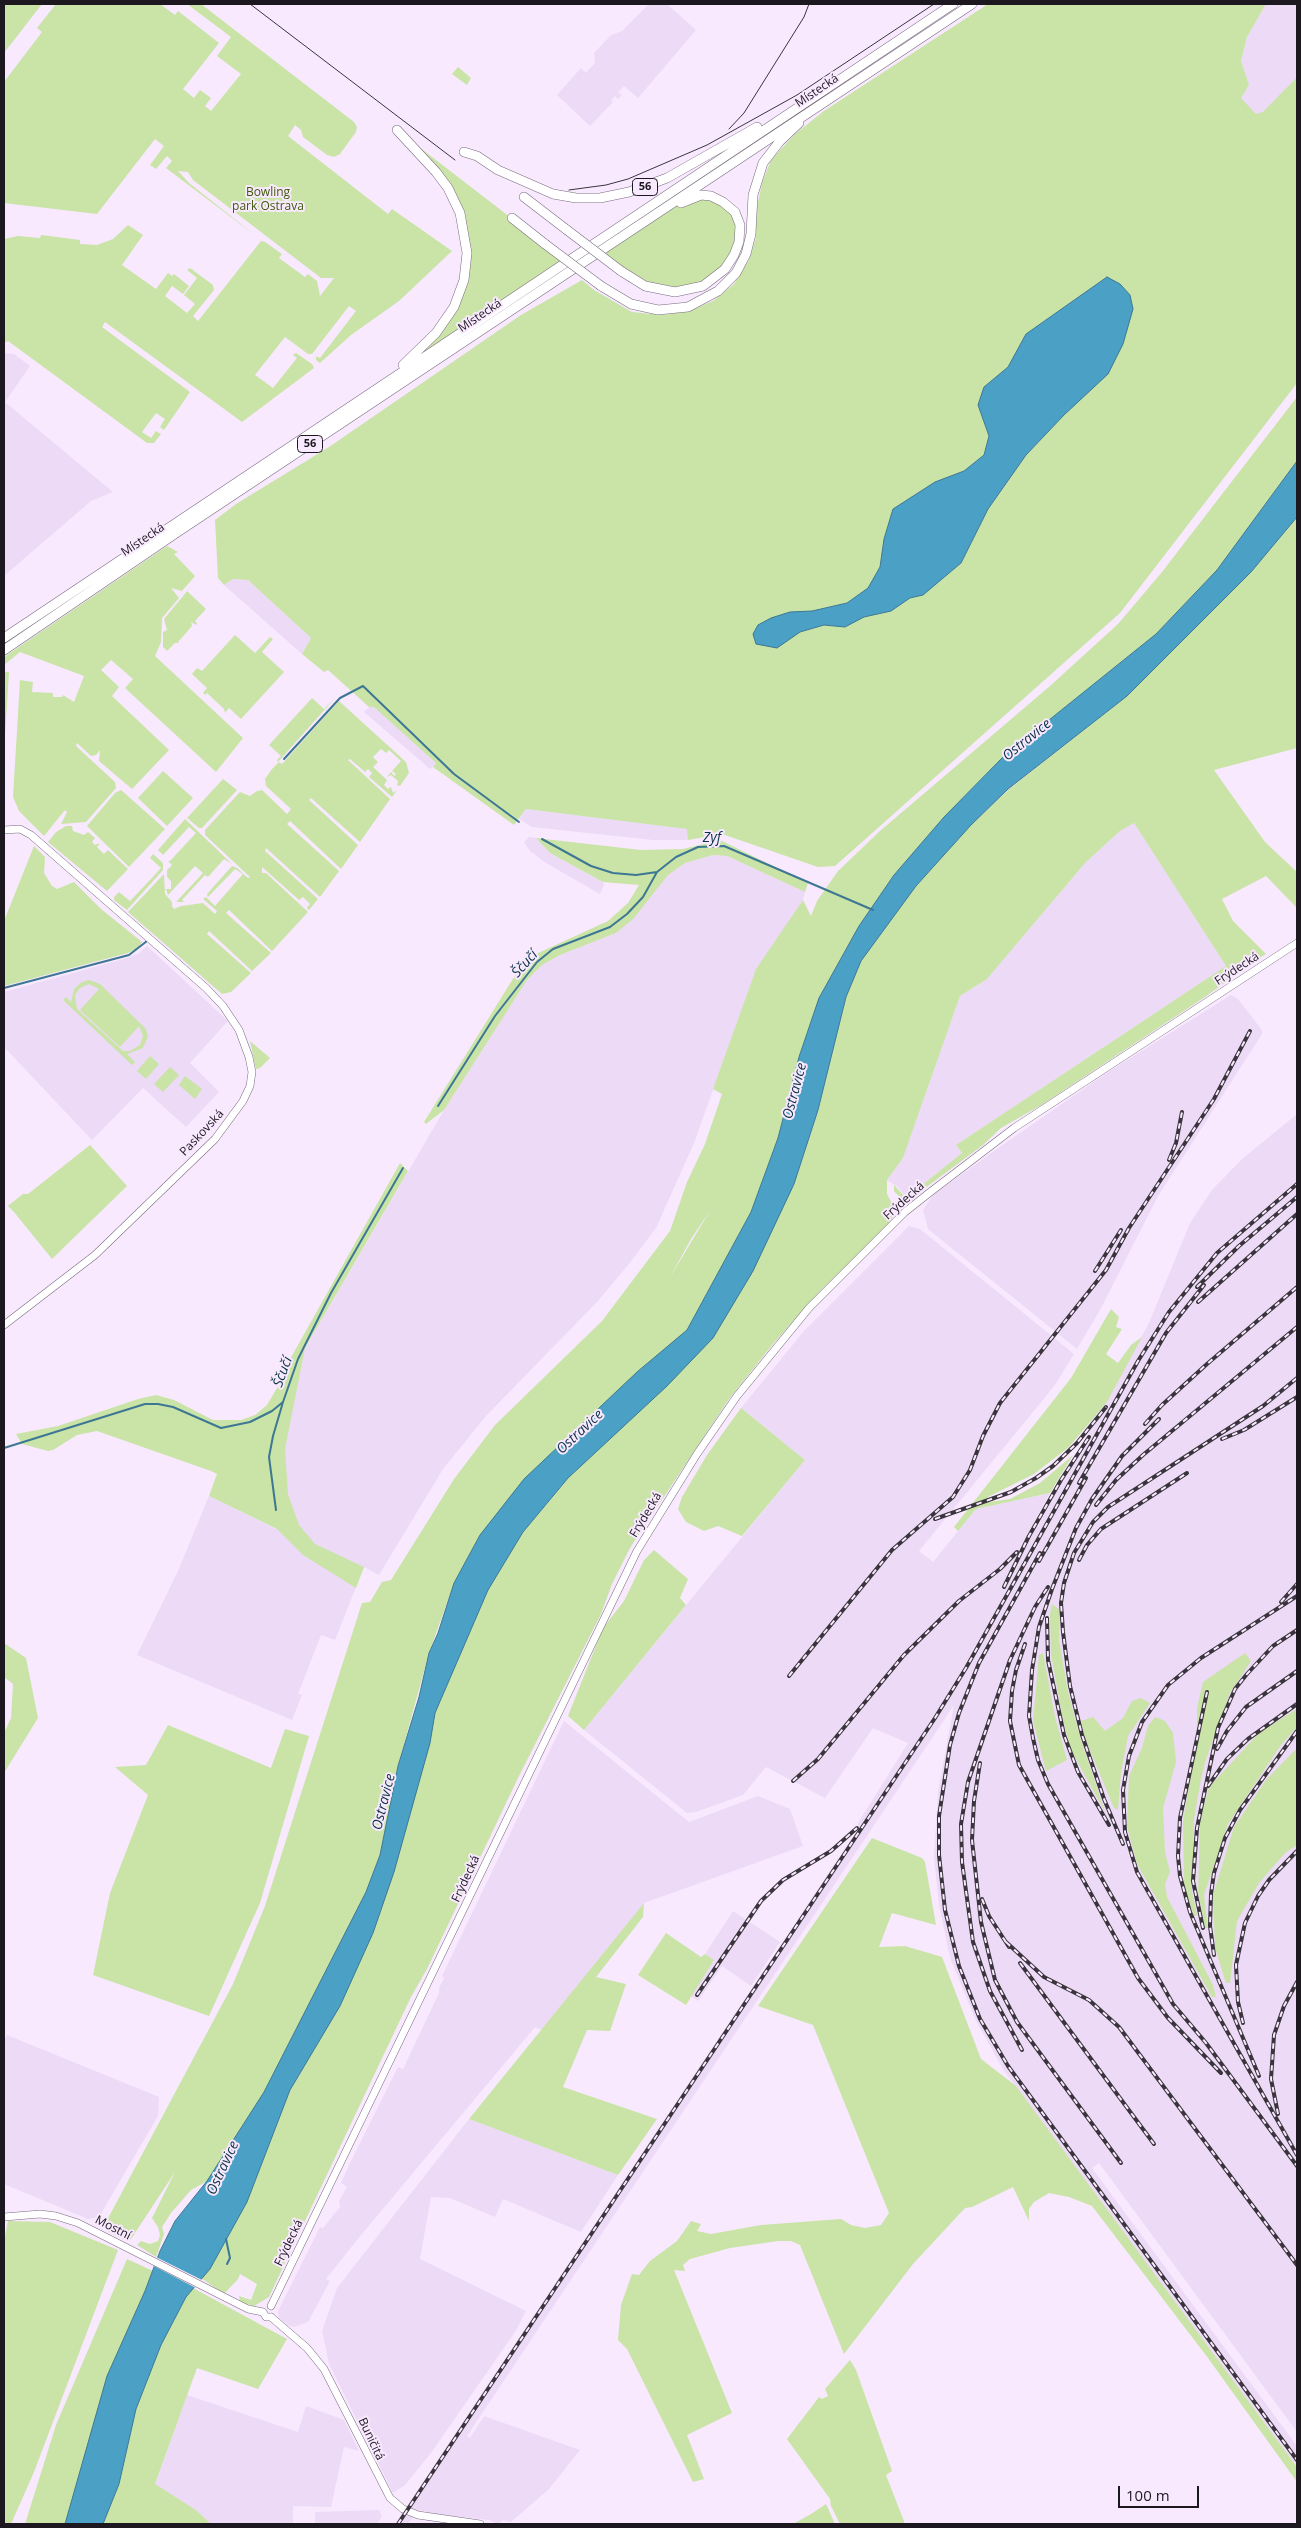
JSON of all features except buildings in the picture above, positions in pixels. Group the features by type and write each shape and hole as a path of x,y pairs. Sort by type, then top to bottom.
{"highway":[{"name":"Místecká","path":"4,638 814,95 953,4"},
{"name":"Místecká","path":"4,650 972,4"},
{"name":"56","path":"464,152 476,156 498,170 553,194 588,199 615,196 667,178 814,95"},
{"name":"56","path":"512,218 601,286 631,304 658,310 688,307 718,291 736,274 746,254 751,234 753,195 763,163 780,142 822,103"},
{"name":"56","path":"384,384 426,344 446,319 461,292 467,260 464,229 454,199 436,172 397,130"},
{"name":"56","path":"524,197 621,271 640,283 660,290 675,292 698,288 713,280 729,264 738,247 740,225 735,212 728,205 715,197 701,196 685,200 618,239"}],"main road":[{"name":"Paskovská","path":"4,830 16,829 31,835 201,982 236,1024 247,1048 251,1066 251,1077 247,1093 233,1116 215,1139 95,1255 4,1325"},
{"name":"Frýdecká","path":"271,2306 637,1551 697,1454 737,1396 808,1308 905,1212 1014,1128 1297,943"},
{"name":"Mostní","path":"4,2217 23,2214 56,2216 91,2229 248,2309 263,2312"},
{"path":"266,2306 271,2306 274,2311 271,2317 266,2317 263,2312 266,2306"},
{"name":"Buničitá","path":"271,2317 307,2348 324,2369 390,2498 399,2506 418,2515 480,2524"}],"shaded area":[{"path":"649,4 667,4 696,30 638,98 624,86 618,92 622,95 618,99 615,96 611,100 613,102 590,126 557,95 581,68 586,73 595,63 594,53 611,35 622,31"},
{"path":"1266,4 1297,4 1297,77 1264,112 1256,114 1240,98 1249,85 1241,61 1247,37"},
{"path":"4,353 14,354 30,366 5,402 113,492 91,501 4,576"},
{"path":"233,579 248,580 311,638 302,654 224,585"},
{"path":"374,706 436,763 433,767 430,769 364,712 369,707"},
{"path":"526,809 688,829 688,840 653,840 532,827 519,819"},
{"path":"1134,823 1226,966 956,1145 962,1153 906,1198 898,1187 887,1180 903,1158 960,996 987,979 1085,863 1120,831"},
{"path":"529,837 536,838 550,853 603,882 604,885 600,894 546,863 530,851 524,842"},
{"path":"713,855 727,856 805,892 803,900 790,921 756,970 694,1143 656,1228 597,1302 486,1416 443,1469 379,1575 364,1567 335,1640 321,1635 298,1694 302,1695 292,1720 137,1655 178,1571 209,1496 276,1529 269,1480 296,1364 444,1110 527,980 542,965 560,955 616,933 668,875 685,863"},
{"path":"147,946 228,1021 190,1063 219,1092 186,1127 143,1088 92,1140 4,1047 4,992 127,958 138,954"},
{"path":"1231,995 1238,999 1262,1030 1262,1034 1158,1196 1100,1310 1077,1349 928,1229 923,1210 933,1195 994,1151 1108,1072"},
{"path":"1297,1114 1297,2432 1099,2163 1092,2168 1297,2446 1297,2467 1003,2069 976,2021 950,1958 939,1905 934,1857 938,1792 954,1705 467,2436 470,2438 484,2416 580,2450 549,2489 511,2522 503,2520 498,2524 489,2520 418,2510 408,2524 395,2524 858,1829 858,1823 908,1743 873,1728 825,1798 766,1767 743,1795 696,1812 687,1813 584,1730 805,1460 741,1408 804,1331 909,1226 920,1229 1074,1354 1055,1385 919,1551 933,1562 976,1509 1050,1493 1033,1524 1038,1526 1149,1323 1190,1223 1212,1190 1241,1160"},
{"path":"564,1721 689,1822 758,1796 790,1809 803,1846 644,1903 542,2030 535,2027 357,2240 326,2279 330,2281 308,2322 294,2327 288,2325 279,2318 278,2311 320,2227 323,2228 340,2207 339,2201 347,2187 341,2183 350,2163 398,2067 403,2069 439,1993 439,1988 444,1978 442,1976"},
{"path":"733,1911 780,1942 751,1986 722,1966 698,2001 691,1996 714,1960 705,1954"},
{"path":"7,2035 159,2097 158,2116 99,2217 88,2219 4,2184 4,2041"},
{"path":"469,2119 618,2175 581,2232 503,2199 495,2217 450,2198 431,2197 420,2259 526,2311 515,2332 431,2453 405,2485 393,2493 329,2364 322,2331 337,2288"},
{"path":"187,2395 298,2432 306,2406 344,2420 359,2451 344,2447 331,2507 293,2506 293,2524 211,2524 196,2510 155,2485"},
{"path":"379,2510 382,2516 377,2524 315,2524 315,2512"}],"green space":[{"path":"4,4 42,4 4,53"},
{"name":"Bowling park Ostrava","path":"56,4 160,4 175,15 178,11 219,43 183,89 194,98 200,90 211,98 205,106 211,111 241,74 217,56 231,37 187,4 201,4 354,122 357,127 356,132 340,154 334,157 327,155 303,137 301,130 295,125 288,136 388,214 392,209 452,251 399,301 351,335 320,363 316,360 316,356 320,358 356,311 349,306 312,354 308,354 285,337 255,375 273,388 297,358 293,355 296,353 312,364 314,368 242,422 105,322 102,327 190,392 164,430 160,427 165,419 156,413 142,432 151,438 156,431 161,434 154,443 147,443 8,341 4,343 4,239 18,236 40,238 41,235 80,240 80,244 97,245 113,239 128,225 143,235 122,265 156,289 168,273 172,276 174,274 189,286 183,294 172,286 165,296 187,313 195,304 184,295 197,278 187,270 190,268 213,285 214,290 193,316 198,321 261,241 282,254 279,258 305,277 308,274 317,281 320,296 334,278 321,278 193,180 188,172 178,171 189,183 256,236 166,168 172,161 167,156 156,169 150,165 164,146 155,139 97,214 4,203 4,82 42,32 37,28"},
{"path":"988,4 1266,4 1247,37 1241,61 1249,85 1241,98 1256,114 1263,112 1297,77 1297,383 1120,613 835,866 818,867 722,834 688,840 687,829 526,809 514,825 433,767 436,763 374,707 369,707 328,670 324,672 302,654 311,638 248,580 233,579 224,585 218,578 215,520 236,504 329,447 521,315 582,280 594,290 632,312 662,315 689,311 713,301 734,284 749,260 756,238 756,212 762,183 771,160 795,134 824,111","holes":["1107,277 1126,328 1123,344 1064,415 1026,455 988,509 961,563 923,595 910,598 891,611 864,617 845,627 824,625 800,632 812,611 847,603 868,588 880,567 884,539 893,509 935,482 964,471 984,455 989,436 978,405 984,387 1008,367 1026,334"]},
{"path":"458,67 471,78 467,85 452,74"},
{"path":"397,130 567,261 384,384 426,344 446,319 467,267 457,205"},
{"path":"711,196 739,220 734,255 703,286 655,289 598,252 685,200"},
{"path":"1297,397 1297,461 1217,570 1156,634 1003,757 944,817 894,875 859,926 819,998 799,1057 778,1138 751,1212 687,1330 480,1535 454,1583 429,1653 398,1766 380,1855 366,1892 264,2092 207,2181 191,2190 171,2213 162,2227 164,2234 156,2257 137,2245 141,2241 150,2244 158,2241 160,2235 158,2227 152,2218 175,2172 131,2239 127,2241 105,2230 105,2224 233,1984 265,1906 362,1603 370,1602 382,1582 391,1580 454,1479 495,1425 602,1321 670,1231 687,1182 705,1144 722,1094 713,1089 756,969 803,900 811,916 817,901 838,871 880,831 1050,686 1118,624 1162,572","holes":["711,1209 669,1279 691,1239"]},
{"path":"1297,517 1297,748 1214,770 1265,842 1297,872 1297,908 1266,876 1222,899 1233,921 1266,954 1233,974 1234,976 1205,997 1043,1104 1001,1128 983,1145 905,1203 894,1191 894,1185 906,1198 962,1153 956,1145 1226,966 1134,823 1120,831 1085,863 987,979 960,996 903,1158 887,1180 887,1194 895,1209 891,1222 820,1291 773,1344 729,1399 630,1548 612,1584 601,1614 518,1778 427,1969 411,1997 269,2297 254,2306 240,2302 239,2296 251,2300 257,2284 240,2274 238,2279 224,2294 201,2278 210,2269 247,2202 290,2090 340,2006 435,1713 488,1590 523,1532 568,1478 621,1427 794,1184 818,1111 846,997 861,961 916,886 971,825 1008,790 1127,696 1251,572"},
{"path":"167,546 178,552 174,554 195,576 182,591 171,588 179,598 162,618 161,642 155,656 243,738 216,772 125,688 133,679 111,660 101,670 119,687 112,696 169,750 132,789 99,761 100,750 96,755 91,756 77,743 76,746 115,782 116,788 86,822 61,824 67,812 65,810 44,836 19,811 13,797 20,680 33,682 32,692 53,693 53,697 62,697 63,695 74,702 84,676 20,652 4,665 4,657"},
{"path":"187,591 206,609 195,621 196,625 191,622 192,626 179,643 175,643 167,651 163,647 163,632 167,630 164,619"},
{"path":"235,635 255,653 270,637 273,639 262,652 284,672 241,719 229,708 225,713 224,709 207,693 205,695 203,693 207,688 192,674 197,668 202,671"},
{"path":"4,672 9,672 4,752"},
{"path":"336,697 278,762 277,760 281,756 269,745 312,698 324,709"},
{"path":"339,701 406,762 409,773 400,786 397,785 398,781 391,775 387,777 391,772 394,776 396,774 392,771 401,761 389,750 386,753 381,749 373,757 378,762 373,767 387,780 384,785 388,789 391,787 393,793 397,790 392,797 369,777 372,773 368,769 365,772 350,759 348,760 390,799 360,842 311,798 309,800 358,845 341,869 290,821 287,824 339,871 320,897 266,848 265,851 318,899 309,910 307,908 310,904 303,897 299,900 262,867 262,873 266,873 308,912 272,951 229,910 226,913 271,953 252,971 209,931 207,934 251,973 231,992 222,994 128,912 164,874 165,894 172,902 174,909 181,906 203,903 215,914 217,911 203,899 206,897 215,906 243,874 235,869 208,897 207,894 232,866 237,868 248,878 250,877 205,835 205,830 240,792 250,796 262,790 287,814 291,809 266,786 265,779 279,762 282,764"},
{"path":"163,771 193,798 167,826 138,798"},
{"path":"223,779 237,790 202,828 199,828 187,818"},
{"path":"121,790 165,829 129,867 87,826 115,793"},
{"path":"185,819 232,864 224,859 208,877 205,875 182,900 184,902 178,902 175,900 177,901 203,873 195,866 168,895 166,889 171,889 171,881 167,877 167,870 172,865 168,861 196,833 189,827 163,855 158,850"},
{"path":"66,826 72,826 73,831 84,835 88,832 95,838 92,842 95,845 100,843 97,847 104,854 108,850 128,869 107,891 48,842 56,832"},
{"path":"536,838 641,850 683,849 720,840 808,883 805,892 727,856 713,855 685,863 668,875 633,919 616,933 560,955 542,965 527,980 444,1110 426,1124 424,1122 516,974 536,954 608,921 628,903 639,885 603,882 550,853"},
{"path":"34,846 45,857 44,873 52,886 57,889 74,882 101,909 142,942 137,949 4,986 4,921"},
{"path":"153,854 163,863 163,870 127,910 114,900 114,897 119,892 130,901 161,868 150,858"},
{"path":"89,980 100,984 146,1029 148,1036 143,1048 127,1054 135,1062 132,1065 63,1000 66,997 71,1002 74,989 82,982","holes":["89,984 99,989 80,1010 120,1047 139,1026 143,1036 140,1045 130,1051 123,1051 77,1009 75,995 80,988"]},
{"path":"250,1041 270,1058 260,1068 256,1069"},
{"path":"150,1056 159,1064 146,1079 137,1071"},
{"path":"170,1067 179,1075 163,1092 154,1084"},
{"path":"185,1076 202,1089 195,1099 179,1085"},
{"path":"90,1145 127,1186 52,1259 14,1212 8,1206 4,1209 23,1194 28,1194"},
{"path":"400,1163 408,1171 305,1348 285,1449 288,1494 299,1525 315,1544 364,1567 356,1588 303,1555 277,1529 209,1496 217,1474 211,1471 97,1431 77,1435 53,1450 48,1451 22,1444 16,1434 58,1426 138,1399 156,1395 174,1400 213,1420 241,1420 255,1415 267,1405 280,1383 289,1361"},
{"path":"1111,1309 1119,1317 1116,1327 1122,1329 1106,1354 1118,1363 1131,1345 1142,1337 1107,1402 1069,1447 1034,1474 988,1497 989,1502 1010,1499 1040,1483 1073,1455 1050,1493 976,1509 958,1531 954,1527 1071,1378"},
{"path":"741,1408 805,1460 742,1536 718,1526 704,1531 686,1522 678,1509 682,1497 707,1455"},
{"path":"654,1550 688,1579 680,1598 686,1605 584,1730 568,1716 603,1628 624,1601 644,1560"},
{"path":"1052,1604 1060,1610 1059,1640 1068,1692 1080,1737 1105,1812 1070,1748 1051,1654 1050,1614"},
{"path":"4,1643 26,1658 38,1718 4,1773 4,1733 11,1718 13,1684 4,1677"},
{"path":"1043,1653 1055,1717 1067,1760 1046,1771 1033,1721 1039,1655"},
{"path":"1245,1653 1251,1661 1230,1693 1205,1762 1201,1779 1194,1819 1192,1892 1197,1915 1194,1916 1184,1887 1183,1821 1197,1739 1197,1708 1203,1682"},
{"path":"1141,1698 1150,1703 1128,1736 1121,1773 1118,1810 1114,1808 1084,1736 1081,1721 1093,1717 1105,1731 1123,1718 1132,1701"},
{"path":"1297,1709 1297,1727 1281,1745 1228,1824 1204,1895 1208,1928 1205,1928 1198,1892 1200,1822 1209,1787 1260,1732"},
{"path":"1155,1717 1165,1721 1173,1733 1176,1762 1163,1808 1165,1852 1170,1872 1165,1884 1167,1897 1213,1985 1216,1997 1212,1997 1137,1864 1127,1826 1129,1776 1142,1748 1148,1726"},
{"path":"168,1725 271,1768 285,1729 309,1736 260,1903 209,2016 93,1975 110,1893 148,1795 115,1767 146,1765"},
{"path":"1297,1748 1297,1845 1285,1853 1259,1883 1237,1921 1230,1983 1226,1983 1215,1948 1213,1895 1234,1827 1266,1780"},
{"path":"872,1838 922,1858 925,1862 936,1925 892,1913 879,1947 905,1946 942,1957 981,2059 1016,2086 1297,2467 1297,2482 1208,2358 1092,2206 1069,2197 1049,2193 1034,2202 1029,2209 1029,2221 1013,2187 972,2207 965,2208 913,2264 844,2354 800,2245 791,2241 778,2241 730,2248 690,2259 683,2265 685,2271 674,2270 732,2413 687,2435 704,2479 693,2482 627,2349 618,2340 621,2305 632,2274 639,2275 650,2261 677,2241 691,2221 701,2224 697,2231 711,2234 761,2225 841,2219 851,2225 865,2228 881,2225 889,2213 813,2025 758,2006"},
{"path":"644,1903 643,1917 596,1977 626,1984 610,2031 587,2030 563,2087 657,2119 618,2175 469,2119"},
{"path":"666,1933 701,1957 705,1954 714,1960 686,2005 638,1975"},
{"path":"8,2221 50,2222 118,2250 34,2472 11,2524 4,2524 4,2242"},
{"path":"127,2259 153,2271 82,2466 65,2524 25,2524 56,2425"},
{"path":"193,2288 287,2339 258,2389 197,2368 155,2484 196,2510 211,2524 103,2524 119,2484 136,2409 161,2345 186,2297"},
{"path":"850,2360 856,2370 892,2471 886,2475 905,2524 840,2524 831,2506 830,2499 787,2439 819,2397 822,2399 828,2396 825,2389"},
{"path":"826,2504 835,2524 793,2524 811,2514"}],"water":[{"path":"1107,277 1120,284 1130,295 1133,309 1123,344 1108,374 1064,415 1026,455 988,509 961,563 923,595 910,598 891,611 864,617 845,627 824,625 800,632 777,648 756,644 753,634 758,625 771,618 790,612 812,611 847,603 868,588 880,567 884,539 893,509 935,482 964,471 984,455 989,436 978,405 984,387 1008,367 1026,334"},
{"name":"Ostravice","path":"1297,461 1297,517 1251,572 1127,696 1008,789 971,825 916,886 861,961 846,997 818,1110 794,1184 753,1271 713,1338 667,1386 568,1478 523,1532 488,1590 435,1713 430,1743 394,1872 373,1933 340,2006 290,2090 247,2202 210,2269 186,2297 161,2345 136,2409 119,2484 103,2524 65,2524 107,2376 145,2291 160,2251 175,2221 207,2181 264,2092 366,1892 380,1855 398,1766 419,1697 429,1653 438,1633 454,1583 480,1535 524,1479 637,1372 687,1330 751,1212 778,1138 799,1057 819,998 859,926 894,875 944,817 1003,757 1156,634 1217,570"}],"pier":[{"path":"156,2257 202,2280 196,2288 152,2265"}],"waterway":[{"name":"Zyf","path":"284,759 340,698 363,686 454,774 519,822"},
{"name":"Zyf","path":"542,839 591,866 613,873 636,875 657,872 676,857 698,847 724,846 873,910"},
{"name":"Ščučí","path":"438,1106 495,1016 537,962 553,949 610,927 627,914 643,897 657,872"},
{"path":"4,988 129,955 147,941"},
{"name":"Ščučí","path":"4,1448 145,1404 173,1407 221,1428 250,1422 272,1411 283,1402 298,1359 331,1293 403,1168"},
{"path":"276,1510 269,1457 283,1402"},
{"path":"226,2239 230,2258 227,2264"}],"tram line":[{"path":"250,4 455,160"},
{"path":"729,129 744,113 804,17 809,4"},
{"path":"569,190 606,185 628,179 707,145 797,95 934,4"}],"railway":[{"path":"789,1676 892,1550 953,1497 970,1470 983,1436 1000,1403 1106,1270 1129,1228 1214,1099 1250,1031"},
{"path":"1169,1160 1176,1143 1182,1112"},
{"path":"398,2524 935,1718 966,1668 1138,1361 1169,1312 1217,1253 1297,1184"},
{"path":"1197,1287 1239,1246 1297,1197"},
{"path":"1198,1302 1297,1214"},
{"path":"1095,1271 1121,1230"},
{"path":"1079,1483 1166,1333 1204,1285"},
{"path":"1145,1424 1162,1405 1207,1364 1297,1287"},
{"path":"1096,1505 1116,1480 1143,1455 1297,1327"},
{"path":"1123,1844 1104,1799 1082,1735 1070,1686 1061,1603 1064,1583 1074,1553 1093,1522 1108,1507 1263,1406 1297,1378"},
{"path":"1222,1439 1244,1430 1297,1397"},
{"path":"935,1519 1011,1492 1036,1478 1053,1466 1077,1443 1106,1407"},
{"path":"1159,1419 1122,1456 1092,1499 1076,1528 1039,1627 1032,1670 1029,1716 1033,1738 1038,1760 1048,1784 1173,2004 1206,2043 1297,2166"},
{"path":"1004,1587 1029,1536 1061,1480 1089,1437"},
{"path":"1079,1560 1087,1545 1101,1529 1187,1473"},
{"path":"1039,1561 1086,1478"},
{"path":"793,1781 818,1759 904,1655 959,1601 1000,1569 1017,1552"},
{"path":"1040,1553 979,1663 959,1713 950,1745 939,1816 939,1855 945,1910 959,1966 980,2019 1008,2066 1297,2460"},
{"path":"1281,1602 1297,1584"},
{"path":"1022,2050 990,1991 973,1942 962,1862 961,1824 968,1782 1010,1660 1035,1607 1048,1587"},
{"path":"1297,1596 1201,1658 1168,1685 1142,1722 1129,1756 1123,1790 1125,1832 1137,1872 1297,2155"},
{"path":"1047,1618 1048,1660 1064,1735 1078,1772 1109,1825"},
{"path":"1203,1928 1193,1881 1197,1828 1218,1728 1235,1689 1247,1674 1273,1646 1297,1630"},
{"path":"1025,1644 1016,1670 1012,1691 1010,1721 1019,1765 1138,1978 1168,2018 1221,2073"},
{"path":"1217,1749 1227,1731 1246,1707 1297,1671"},
{"path":"1207,1692 1180,1818 1178,1856 1180,1876 1190,1912 1259,2076"},
{"path":"1208,1786 1227,1759 1248,1739 1297,1704"},
{"path":"1214,1955 1210,1926 1211,1894 1214,1873 1225,1838 1240,1810 1297,1731"},
{"path":"980,1763 974,1801 972,1840 981,1922 995,1980 1017,2022 1121,2163"},
{"path":"697,1995 761,1901 783,1880 831,1851 857,1828"},
{"path":"1243,2023 1238,2002 1236,1965 1245,1923 1258,1896 1269,1880 1297,1851"},
{"path":"982,1899 989,1916 1009,1947"},
{"path":"1006,1942 1044,1977 1089,2000 1119,2027 1297,2265"},
{"path":"1020,1963 1154,2144"},
{"path":"1278,2114 1271,2079 1274,2035 1284,2006 1297,1982"}]}
